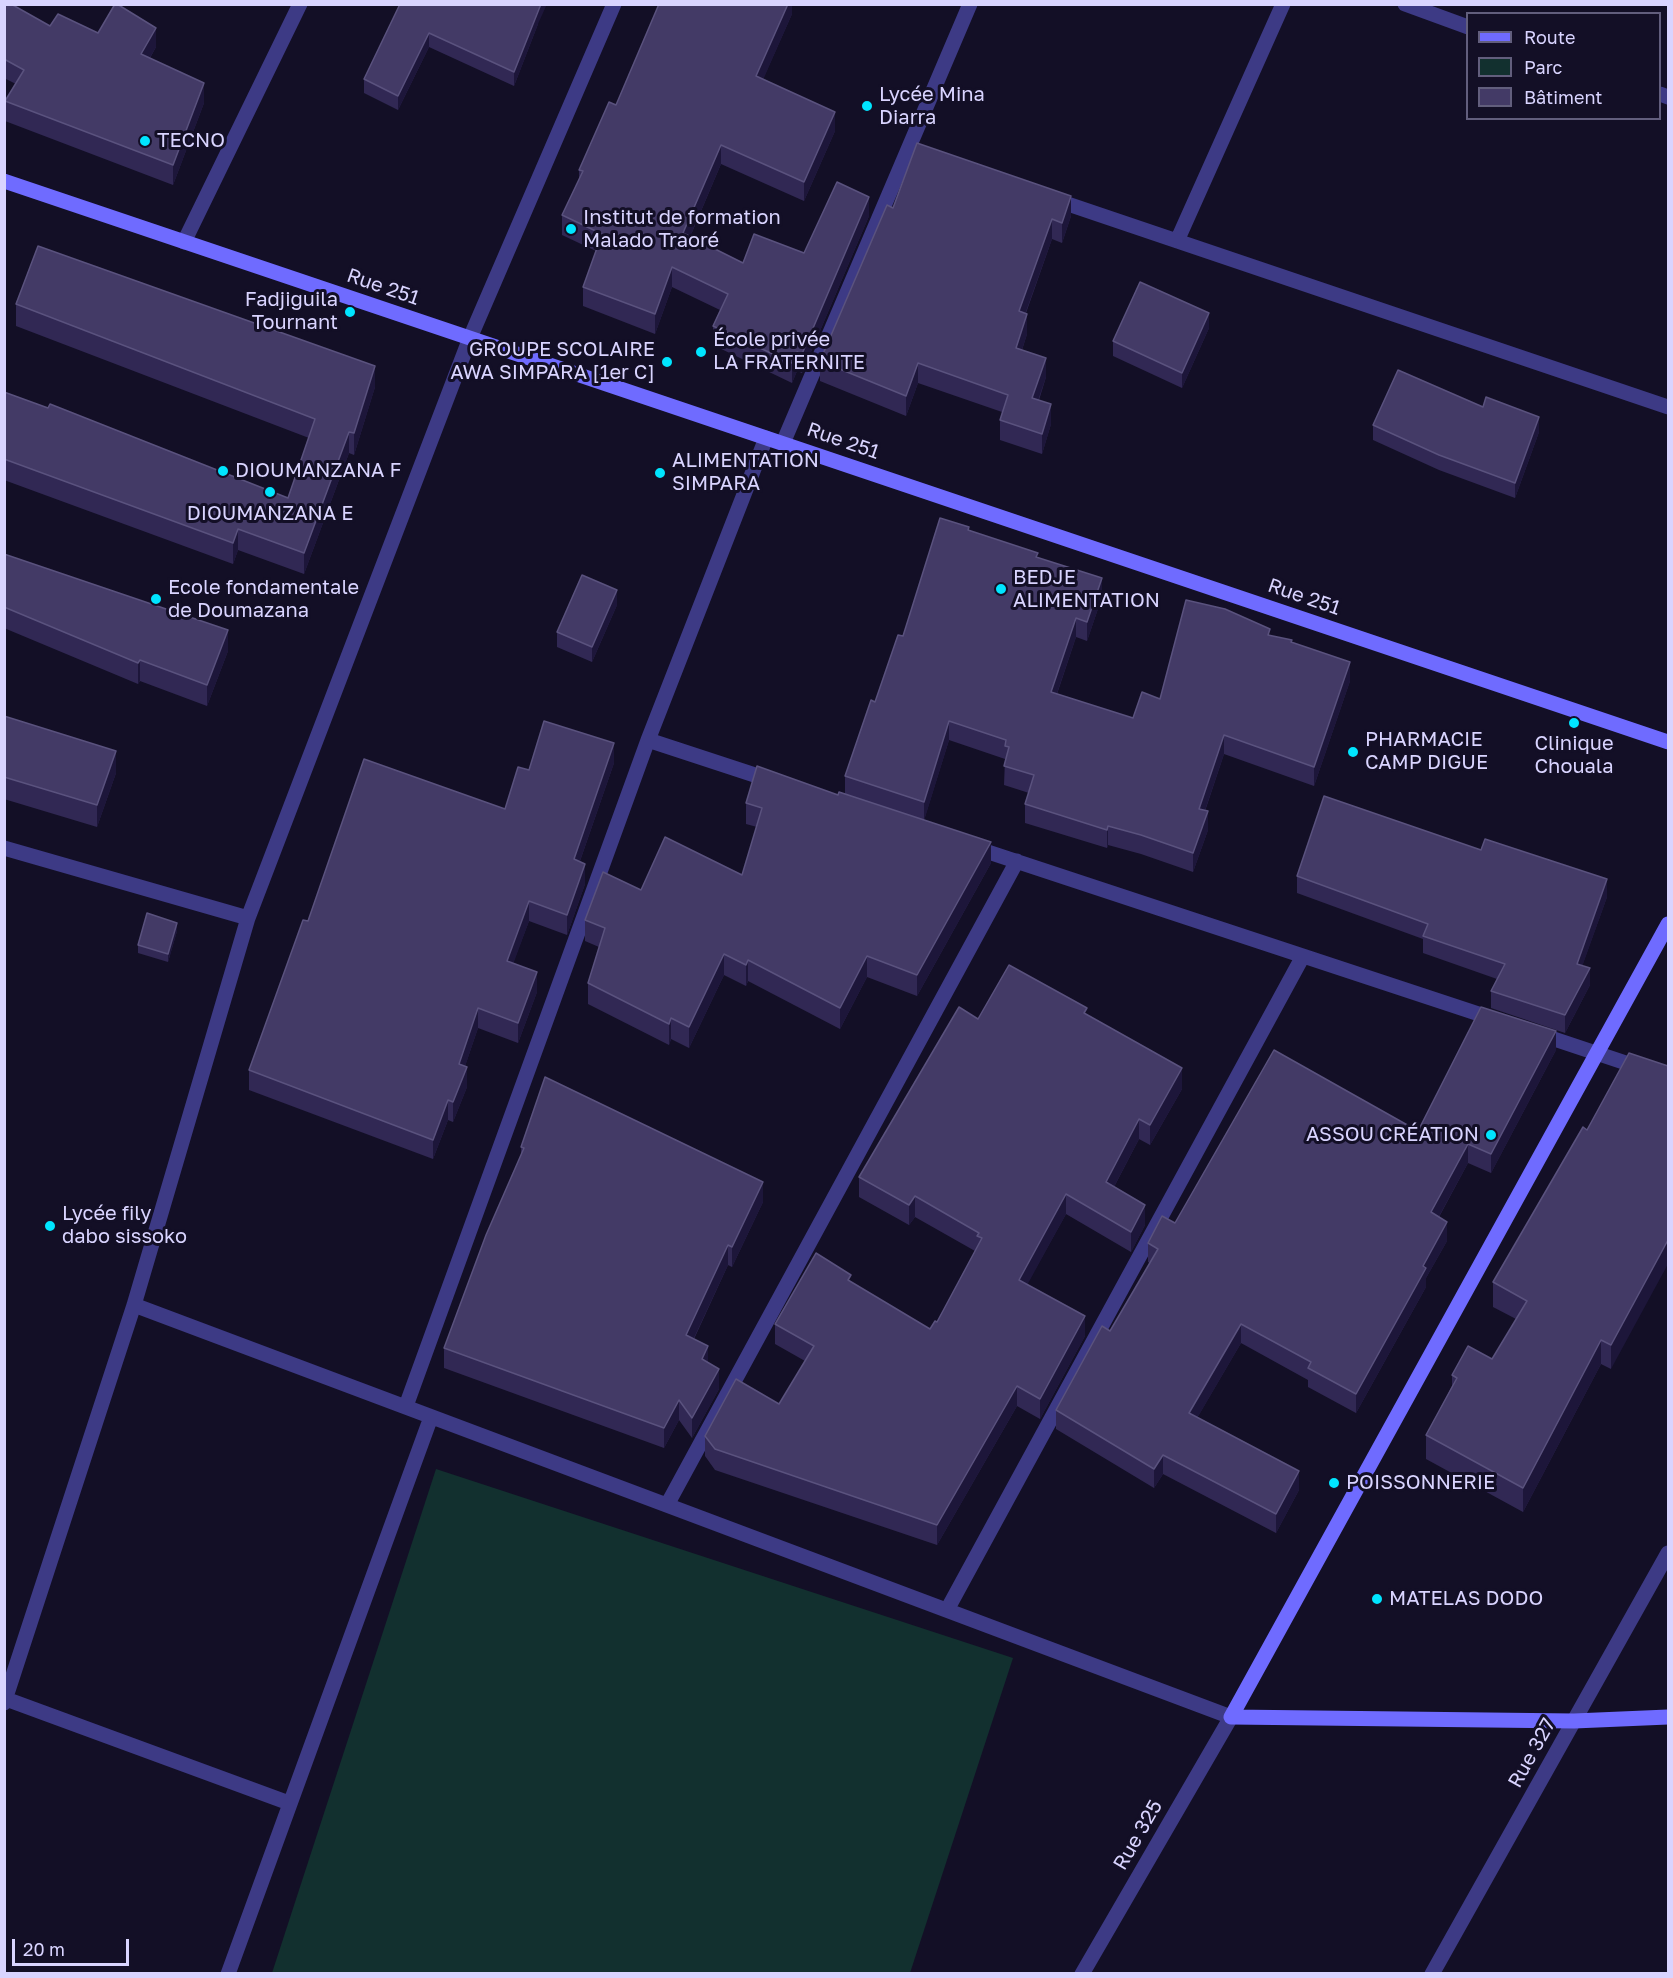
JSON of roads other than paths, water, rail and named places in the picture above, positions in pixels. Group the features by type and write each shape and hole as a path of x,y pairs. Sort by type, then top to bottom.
{"main road":[{"name":"Rue 251","path":"4,181 1668,742"},
{"path":"1668,924 1231,1717 1574,1721 1668,1717"}],"street":[{"path":"184,242 300,4"},
{"path":"289,1803 5,1701 134,1305 248,918 470,338 614,4"},
{"path":"783,443 914,152 970,4"},
{"path":"1177,241 1283,4"},
{"path":"1405,4 1466,27"},
{"path":"1042,195 1668,407"},
{"path":"406,1407 648,740 766,438"},
{"path":"648,740 793,788"},
{"path":"961,843 1668,1077"},
{"path":"4,848 248,918"},
{"path":"666,1505 1017,861"},
{"path":"947,1610 1303,956"},
{"path":"134,1305 1231,1717"},
{"path":"228,1974 431,1417"},
{"name":"Rue 327","path":"1432,1974 1668,1553"},
{"name":"Rue 325","path":"1082,1974 1231,1717"}],"place":[{"name":"Lycée Mina Diarra","path":"867,106"},
{"name":"TECNO","path":"145,141"},
{"name":"Institut de formation Malado Traoré","path":"571,229"},
{"name":"Fadjiguila Tournant","path":"350,312"},
{"name":"École privée LA FRATERNITE","path":"701,352"},
{"name":"GROUPE SCOLAIRE AWA SIMPARA [1er C]","path":"667,362"},
{"name":"DIOUMANZANA F","path":"223,471"},
{"name":"ALIMENTATION SIMPARA","path":"660,473"},
{"name":"DIOUMANZANA E","path":"270,492"},
{"name":"BEDJE ALIMENTATION","path":"1001,589"},
{"name":"Ecole fondamentale de Doumazana","path":"156,599"},
{"name":"Clinique Chouala","path":"1574,723"},
{"name":"PHARMACIE CAMP DIGUE","path":"1353,752"},
{"name":"ASSOU CRÉATION","path":"1491,1135"},
{"name":"Lycée fily dabo sissoko","path":"50,1226"},
{"name":"POISSONNERIE","path":"1334,1483"},
{"name":"MATELAS DODO","path":"1377,1599"}]}
